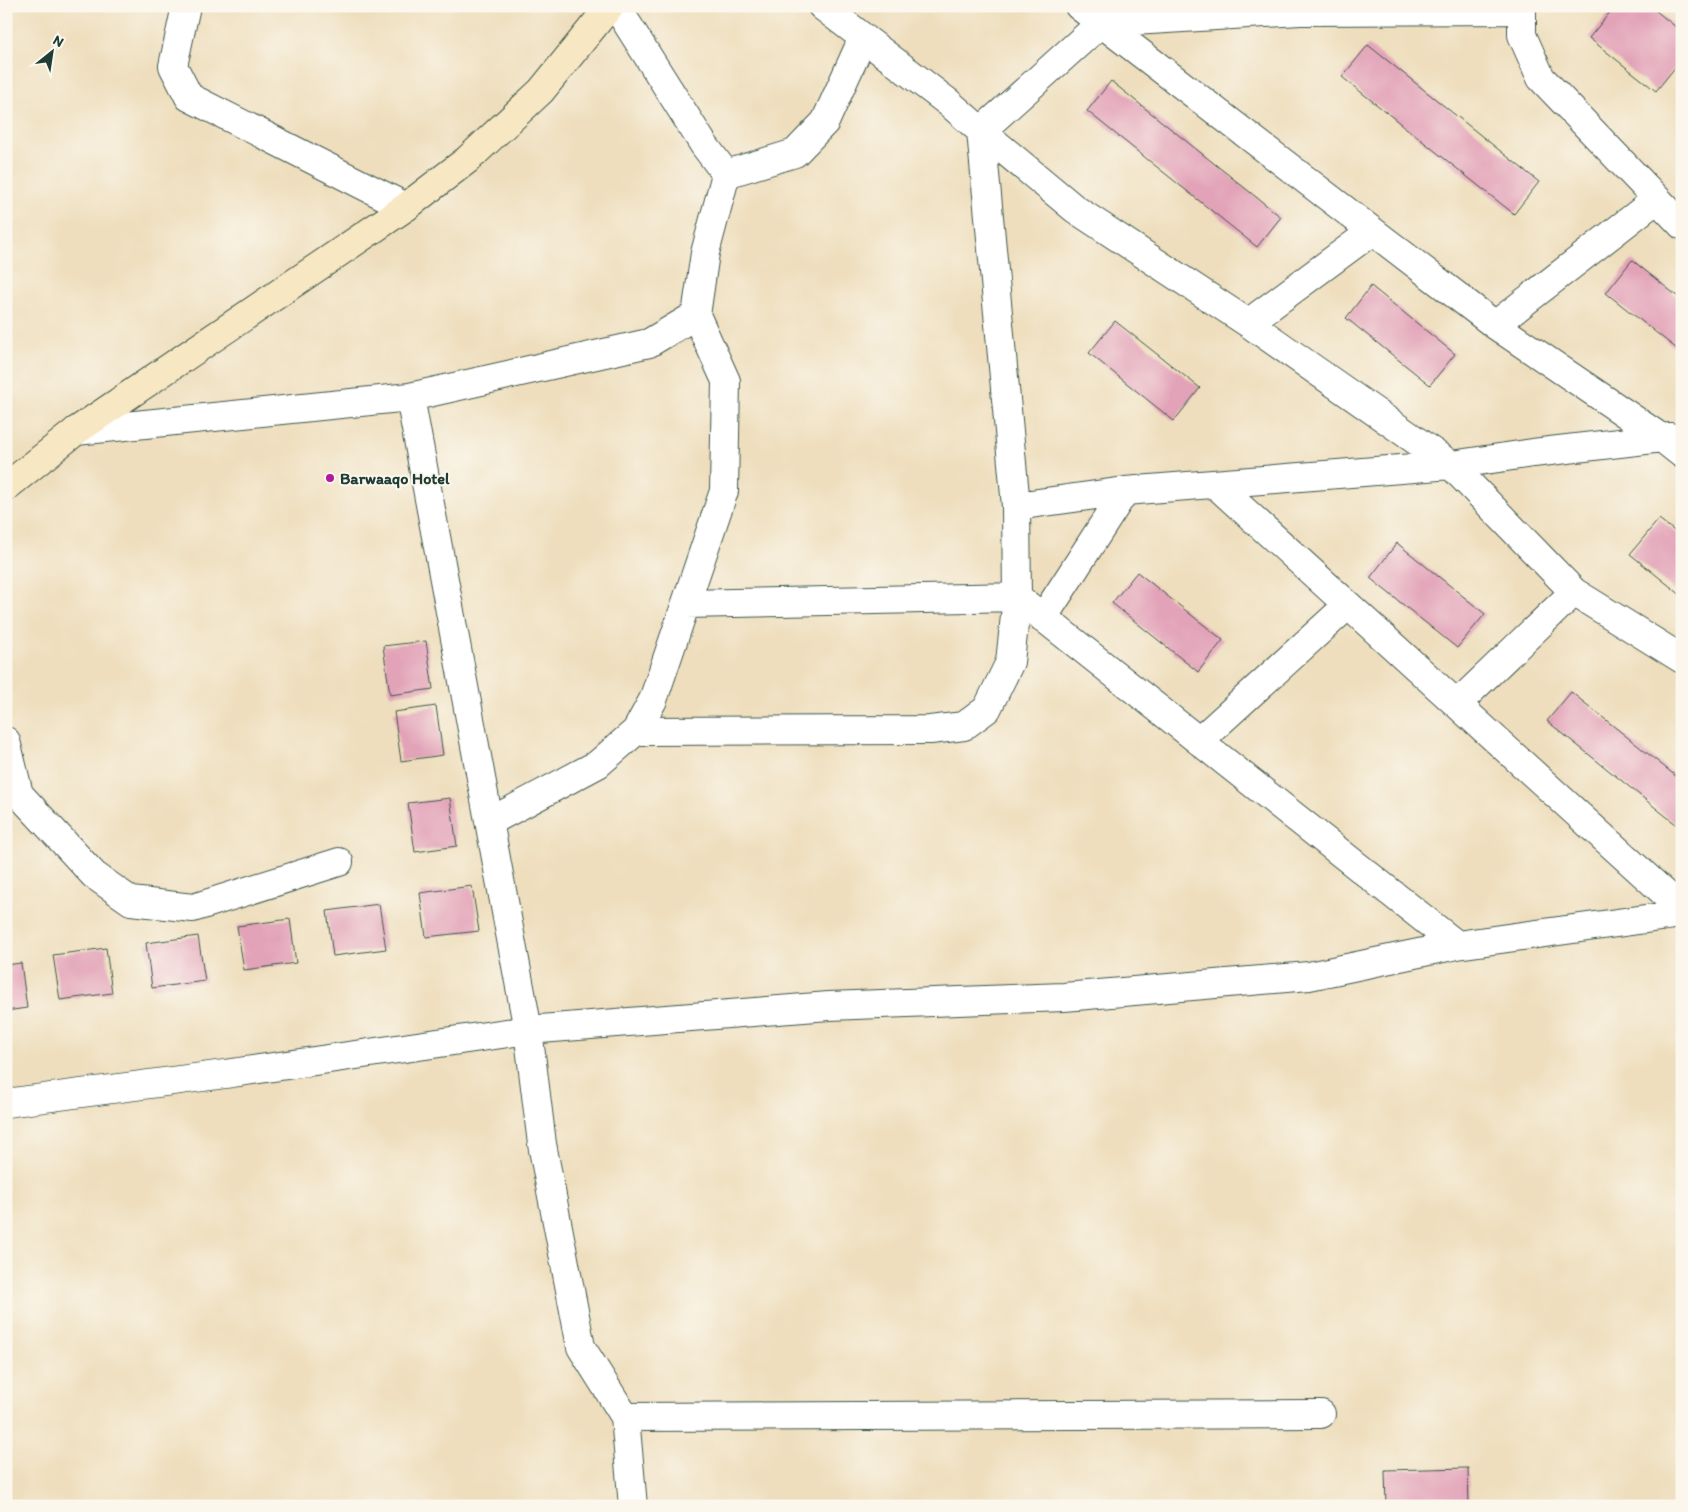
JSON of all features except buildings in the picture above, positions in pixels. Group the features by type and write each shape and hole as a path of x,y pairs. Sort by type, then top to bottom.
{"street":[{"path":"186,6 172,66 189,97 406,208"},
{"path":"6,487 76,432 406,208 467,160 541,91 610,6"},
{"path":"616,6 704,145 726,174"},
{"path":"822,6 949,103 1075,209 1248,323 1451,466 1574,592 1682,660"},
{"path":"1079,6 1371,232 1495,325 1676,442"},
{"path":"981,131 1101,23 1300,9 1522,8 1522,35 1541,78 1682,224"},
{"path":"726,174 796,153 825,122 863,38"},
{"path":"636,731 930,730 964,726 988,709 1010,662 1017,597 1016,506 981,131"},
{"path":"491,821 598,764 636,731 652,700 724,491 726,381 696,315 705,254 726,174"},
{"path":"1495,325 1657,199"},
{"path":"1248,323 1371,232"},
{"path":"76,432 410,397 649,343 696,315"},
{"path":"410,397 491,821 528,1030 542,1144 581,1347 625,1417 633,1506"},
{"path":"1016,506 1125,491 1451,466 1534,453 1676,442"},
{"path":"1215,484 1682,909"},
{"path":"1043,618 1125,491"},
{"path":"1457,704 1574,592"},
{"path":"686,604 1017,597 1457,945"},
{"path":"1199,741 1348,605"},
{"path":"6,741 19,794 94,875 131,901 193,908 339,862"},
{"path":"6,1103 225,1074 528,1030 829,1006 1064,997 1310,976 1457,945 1682,914"},
{"path":"625,1417 1321,1414"}],"place":[{"name":"Barwaaqo Hotel","path":"330,478"}]}
